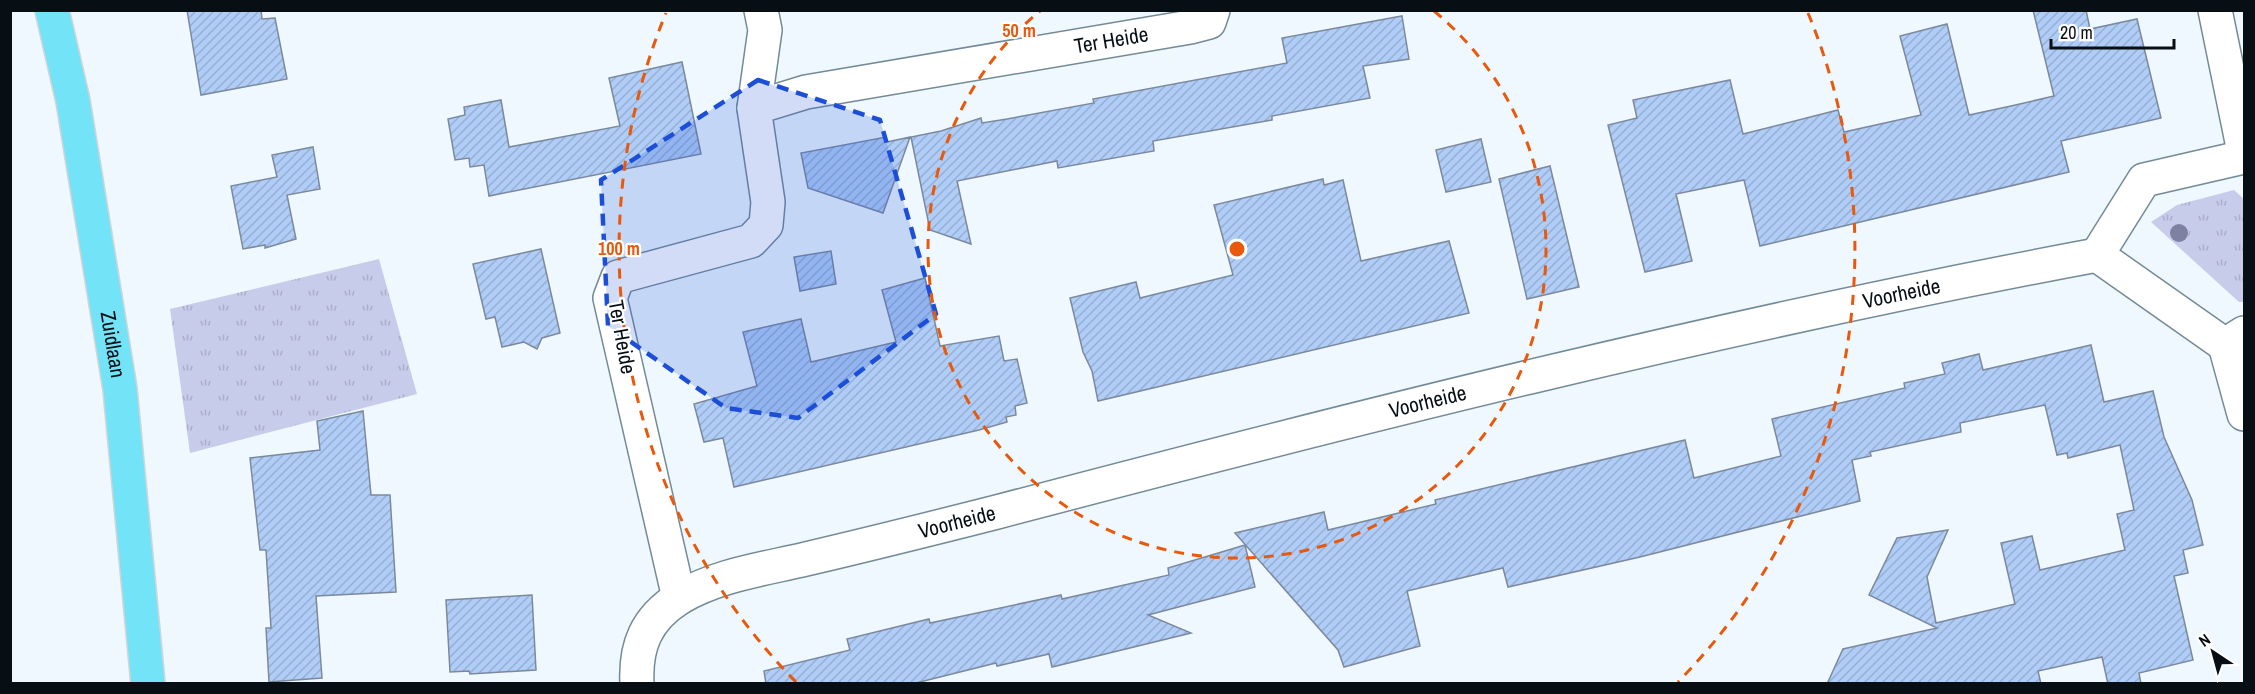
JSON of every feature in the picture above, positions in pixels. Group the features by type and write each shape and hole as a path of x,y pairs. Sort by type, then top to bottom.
{"main road":[{"name":"Zuidlaan","path":"52,10 73,101 120,388 148,684"}],"street":[{"name":"Ter Heide","path":"679,598 610,298 618,277 751,241 766,225 768,202 754,108 765,30 761,10"},
{"name":"Ter Heide","path":"754,108 806,92 1190,27 1209,22 1213,10"},
{"path":"2215,10 2244,152"},
{"path":"2244,157 2144,180 2097,255 2235,339 2244,414"},
{"name":"Voorheide","path":"637,684 636,660 649,624 679,598 720,580 931,529 1319,427 1926,287 2097,255"}],"highlighted area":[{"path":"758,80 880,120 936,314 798,418 726,408 608,326 601,180"}],"green space":[{"path":"2234,190 2244,199 2244,302 2239,302 2151,222 2177,205"},
{"path":"379,259 417,394 190,453 170,309"}],"building":[{"path":"187,10 261,10 262,19 275,18 287,79 201,95"},
{"path":"2033,10 2086,10 2090,29 2137,19 2161,118 2061,141 2069,172 1760,246 1744,180 1676,194 1692,261 1645,272 1608,125 1637,118 1633,100 1730,80 1743,134 1838,110 1844,132 1921,115 1900,36 1947,24 1969,115 2011,106 2054,96"},
{"path":"1402,16 1409,59 1363,66 1370,98 1272,116 1272,120 1153,141 1154,151 1058,168 1057,161 957,181 971,244 930,230 911,137 941,131 981,118 982,123 1007,119 1094,103 1093,99 1287,63 1282,38"},
{"path":"682,62 701,154 489,196 484,165 470,167 469,158 455,160 448,119 465,115 464,107 501,100 509,147 620,126 609,78"},
{"path":"886,137 887,142 910,137 883,213 808,188 801,153"},
{"path":"1481,139 1491,182 1446,192 1436,150"},
{"path":"313,147 320,189 287,195 296,239 265,248 265,245 243,249 231,186 277,177 272,155"},
{"path":"1550,166 1579,287 1527,299 1499,179"},
{"path":"1323,179 1324,185 1343,180 1361,261 1449,241 1469,313 1098,401 1092,371 1083,352 1070,298 1136,282 1140,298 1233,275 1214,205"},
{"path":"541,249 560,333 542,338 537,349 524,342 502,347 495,317 486,319 473,264"},
{"path":"831,251 836,284 800,291 794,257"},
{"path":"925,278 940,346 999,336 1004,361 1017,359 1027,403 1015,406 1016,415 1006,417 1007,422 734,487 723,438 704,442 694,404 757,386 743,332 801,319 811,362 896,342 882,290"},
{"path":"2091,345 2104,402 2153,391 2164,437 2192,500 2203,545 2183,550 2188,573 2174,576 2193,660 2139,673 2141,684 2108,684 2102,657 2038,671 2041,684 1827,684 1843,649 1937,628 1869,595 1897,538 1948,530 1927,577 1936,623 2015,604 2001,543 2032,536 2040,570 2125,550 2117,514 2134,510 2120,445 2068,458 2067,453 2057,455 2045,405 1960,423 1961,432 1870,452 1871,456 1852,460 1860,501 1640,557 1508,587 1503,568 1407,591 1420,646 1344,667 1338,650 1235,533 1324,512 1328,530 1436,504 1435,500 1685,440 1694,478 1781,456 1772,419 1905,388 1904,383 1945,374 1942,363 1979,354 1983,370"},
{"path":"363,411 371,495 390,495 396,592 316,596 322,678 269,682 266,628 271,628 266,550 260,550 250,458 320,450 317,421"},
{"path":"1245,545 1255,587 1148,615 1191,633 1052,667 1049,654 997,666 996,663 912,684 766,684 764,671 850,650 847,639 929,619 930,623 1061,595 1062,599 1169,575 1168,568"},
{"path":"532,595 536,670 470,674 469,671 450,672 446,600"}]}
